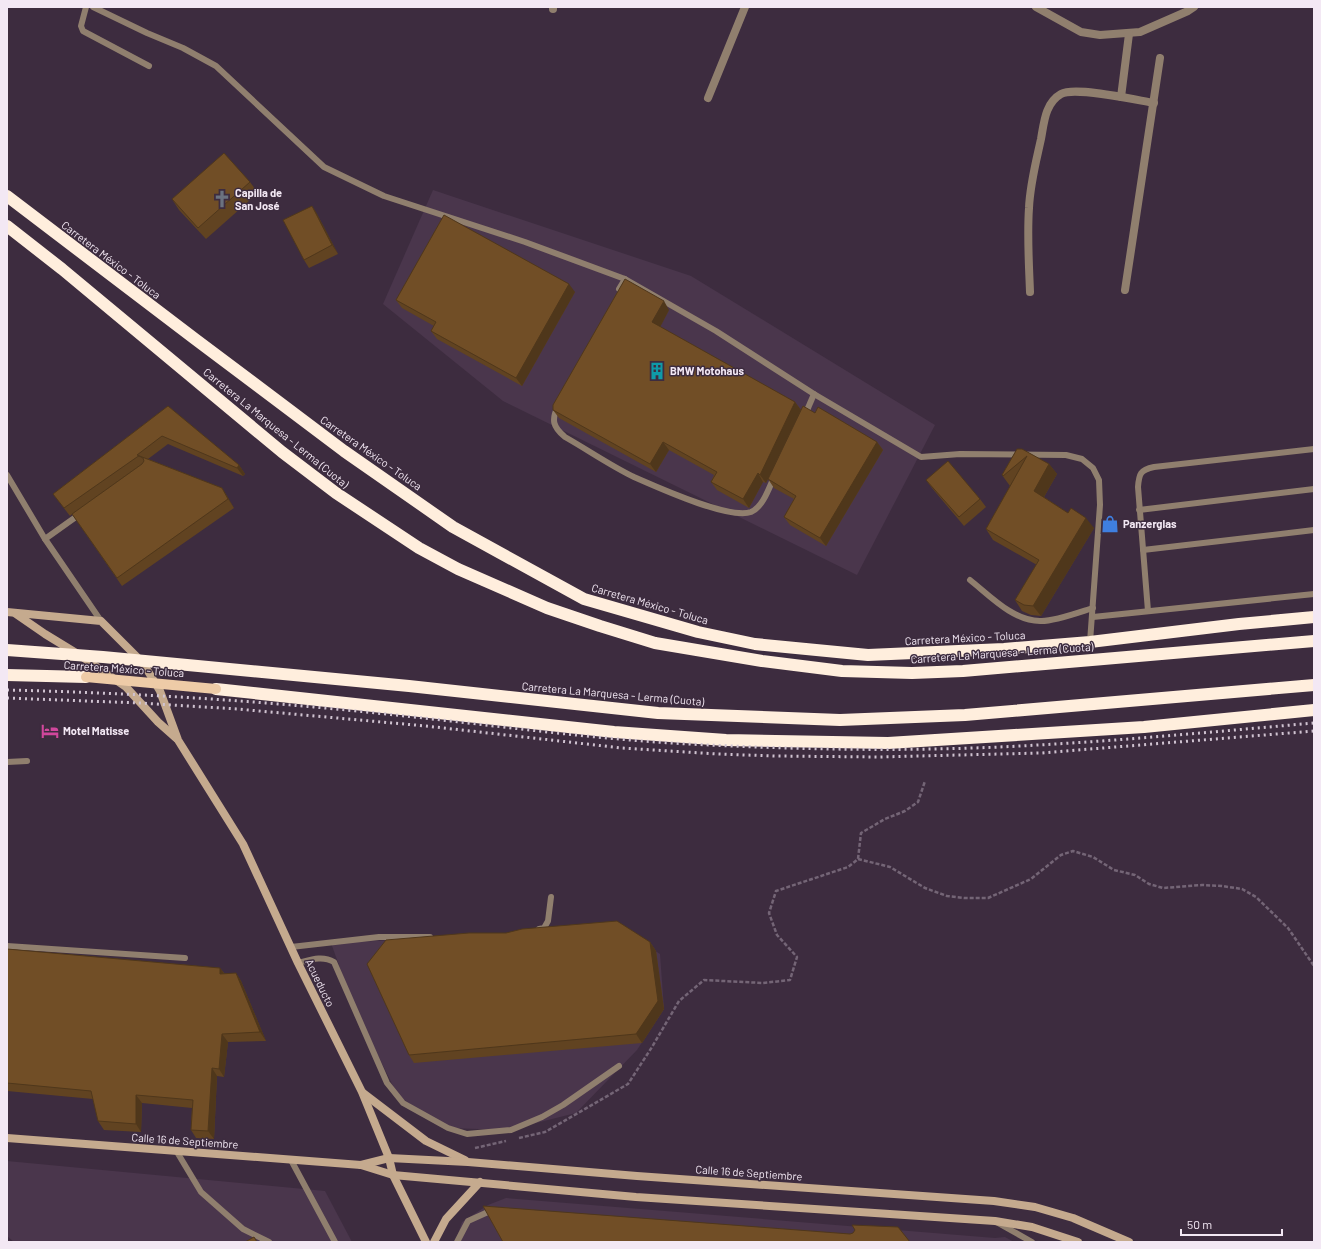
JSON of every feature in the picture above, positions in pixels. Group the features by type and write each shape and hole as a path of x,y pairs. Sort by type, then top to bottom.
{"highway":[{"name":"Carretera México - Toluca","path":"7,196 344,451 454,526 584,599 698,632 755,644 868,656 1004,649 1090,642 1239,624 1314,617"},
{"name":"Carretera La Marquesa - Lerma (Cuota)","path":"7,226 139,332 282,452 336,493 419,548 458,569 547,608 600,626 655,643 762,661 842,670 912,673 1314,641"},
{"name":"Carretera La Marquesa - Lerma (Cuota)","path":"7,650 103,657 409,686 658,713 832,720 965,715 1314,685"},
{"name":"Carretera México - Toluca","path":"7,675 86,677"},
{"name":"Carretera México - Toluca","path":"216,689 614,732 757,741 888,743 1144,727 1314,710"}],"main road":[{"path":"10,612 101,621 143,663 160,691 178,740"},
{"path":"10,612 81,656 126,687 158,722 178,740"},
{"name":"Carretera México - Toluca","path":"86,677 216,689"},
{"name":"Acueducto","path":"178,740 243,844 290,947 362,1092 389,1158 393,1175 426,1242"},
{"path":"362,1092 398,1121 426,1140 468,1162"},
{"name":"Calle 16 de Septiembre","path":"7,1138 361,1165 393,1175 644,1198 995,1221 1032,1228 1078,1242"},
{"name":"Calle 16 de Septiembre","path":"361,1165 389,1158 468,1162 994,1201 1035,1208 1073,1218 1129,1242"},
{"path":"434,1242 446,1219 480,1182"}],"street":[{"path":"708,98 745,7"},
{"path":"1036,7 1081,32 1100,35 1140,32 1194,7"},
{"path":"1121,97 1129,34"},
{"path":"1126,290 1160,58"},
{"path":"1030,292 1028,241 1029,206 1032,178 1047,109 1062,93 1073,91 1154,103"}],"lane":[{"path":"86,7 81,26 83,31 149,66"},
{"path":"93,7 147,33 183,48 216,66 324,167 384,196 525,242 625,279 716,331 814,394 921,457 960,454 1066,455 1082,459 1094,468 1099,480 1100,504 1094,608 1090,642"},
{"path":"616,295 625,279"},
{"path":"801,422 814,394"},
{"path":"562,398 553,420 556,430 565,437 633,476 697,503 740,513 750,512 756,509 763,500 777,472"},
{"path":"1148,611 1138,487 1139,476 1144,469 1154,466 1314,449"},
{"path":"7,475 45,539 101,621"},
{"path":"1139,510 1314,489"},
{"path":"45,539 83,512"},
{"path":"1143,550 1314,530"},
{"path":"970,580 1014,614 1029,619 1040,621 1094,608"},
{"path":"1093,617 1314,594"},
{"path":"7,762 27,761"},
{"path":"531,931 544,928 548,921 551,896"},
{"path":"290,947 379,937 433,937"},
{"path":"7,946 185,958"},
{"path":"298,963 320,958 328,959 334,962 387,1083 403,1103 448,1128 467,1134 511,1130 542,1117 563,1105 619,1066"},
{"path":"177,1152 201,1192 243,1229 269,1242"},
{"path":"290,1160 336,1242"},
{"path":"457,1242 468,1221 488,1212 504,1213"},
{"path":"995,1221 1032,1242"}],"path":[{"path":"514,1140 545,1132 628,1084 679,1001 704,980 764,983 790,980 797,957 777,935 769,912 776,891 848,867 858,859 861,833 918,802 925,781"},
{"path":"858,859 890,867 925,888 947,896 964,898 988,898 1031,879 1061,855 1073,851 1093,857 1114,870 1135,875 1149,884 1163,888 1202,885 1242,889 1256,897 1288,928 1314,966"},
{"path":"476,1148 506,1141"}],"shaded area":[{"path":"433,190 691,276 935,425 857,575 503,401 383,304"},
{"path":"623,930 660,954 664,1009 637,1050 576,1113 508,1130 448,1128 398,1096 354,1007 331,943"},
{"path":"7,1161 325,1191 352,1242 14,1242 7,1236"},
{"path":"506,1198 995,1238 1005,1237 1014,1242 455,1242 462,1222 488,1205"}],"building":[{"path":"224,153 250,182 198,228 172,199"},
{"path":"312,206 332,245 304,260 283,220"},
{"path":"444,215 569,284 516,378 431,331 436,322 396,300"},
{"name":"BMW Motohaus","path":"625,279 664,301 652,322 795,402 760,475 758,473 743,499 711,482 717,472 663,442 650,464 553,410 553,405"},
{"path":"168,406 239,465 237,468 162,436 137,455 222,488 228,499 117,578 72,514 142,464 144,461 143,458 139,456 137,457 64,508 53,494"},
{"path":"803,406 815,413 818,407 877,442 820,538 784,517 796,496 768,479"},
{"path":"1017,449 1022,449 1049,464 1034,491 1068,513 1071,508 1086,518 1033,606 1024,605 1015,600 1039,560 986,529 1027,456 1003,476 1002,475"},
{"path":"948,461 980,499 959,517 926,480"},
{"path":"617,921 650,942 658,1001 636,1034 409,1055 367,964 386,940 469,933 506,933 522,929"},
{"path":"7,949 220,968 220,974 236,973 260,1032 222,1034 219,1069 212,1068 208,1131 191,1130 193,1100 136,1095 136,1124 98,1121 91,1091 7,1083"},
{"path":"483,1206 850,1234 855,1230 852,1225 898,1227 910,1242 503,1242"},
{"path":"254,1237 257,1242 245,1242"}],"railway":[{"path":"7,690 104,693 250,702 347,710 616,739 777,748 951,749 1038,745 1142,738 1314,723"},
{"path":"7,698 140,703 237,709 426,726 622,748 775,756 878,757 1041,753 1314,731"}],"place":[{"name":"Capilla de San José","path":"222,199"},
{"name":"BMW Motohaus","path":"657,371"},
{"name":"Panzerglas","path":"1110,524"},
{"name":"Motel Matisse","path":"50,731"}]}
